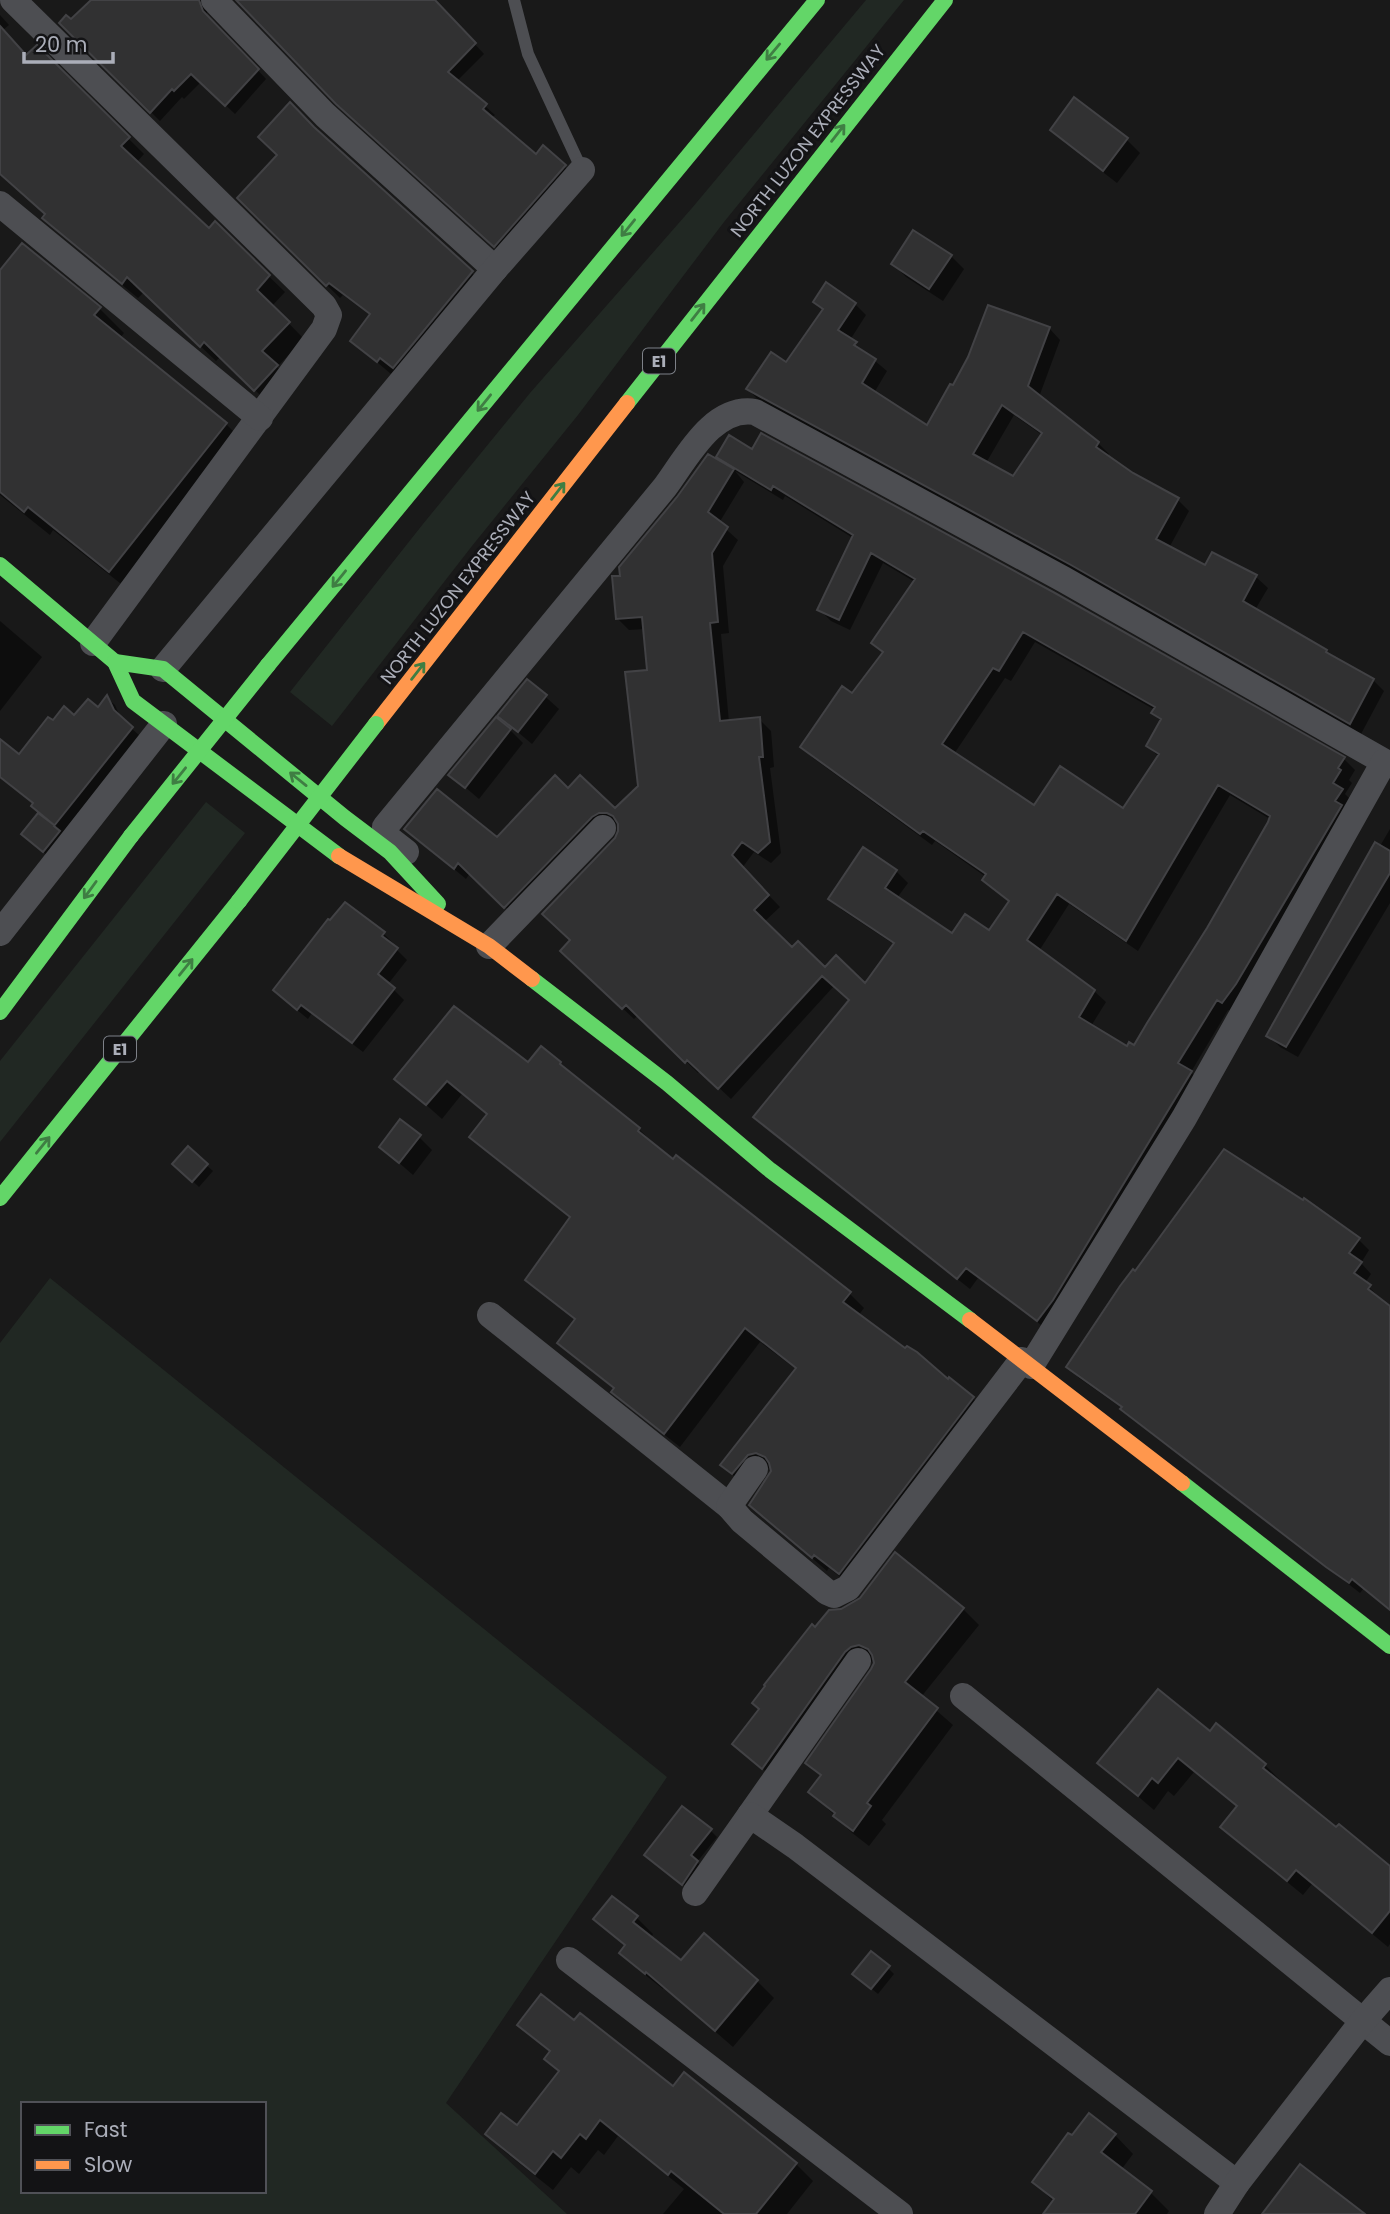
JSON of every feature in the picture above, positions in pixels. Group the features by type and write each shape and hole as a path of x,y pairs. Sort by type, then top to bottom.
{"main road":[{"path":"0,1013 131,836 268,665 817,0"},
{"name":"NORTH LUZON EXPRESSWAY","path":"0,1198 239,901 775,213 945,0"},
{"path":"0,565 114,662 133,701 346,862 489,946 667,1083 770,1170 1026,1363 1390,1646"},
{"path":"114,662 163,669 390,852 457,925"}],"street":[{"path":"13,0 324,306 328,316 324,329 93,643"},
{"path":"214,0 325,115 495,269"},
{"path":"163,669 495,269 582,170"},
{"path":"0,204 260,418"},
{"path":"457,925 443,885 427,867 388,838 385,827 665,487 707,431 727,416 740,412 755,412 872,474 1388,762 1184,1118 1026,1363 848,1588 841,1593 834,1595 827,1592 742,1521 729,1506 491,1315"},
{"path":"0,933 164,724"},
{"path":"489,946 603,828"},
{"path":"729,1506 755,1469"},
{"path":"695,1893 858,1661"},
{"path":"963,1696 1390,2043"},
{"path":"750,1815 795,1846 1237,2183"},
{"path":"569,1960 900,2214"},
{"path":"1217,2214 1237,2183 1390,1990"}],"lane":[{"path":"514,0 528,54 582,170"}],"shaded area":[{"path":"866,0 904,0 724,222 578,415 332,726 290,692 530,393 692,208"},
{"path":"206,802 245,833 0,1142 0,1061"},
{"path":"50,1278 667,1777 446,2103 567,2214 0,2214 0,1343"}],"building":[{"path":"91,0 199,0 203,11 259,69 225,106 191,74 174,91 172,89 150,113 59,23 66,15 71,19"},
{"path":"236,0 435,0 476,43 448,72 487,104 483,109 536,154 543,145 566,165 494,247 336,104"},
{"path":"0,26 26,55 37,45 130,137 121,146 209,228 215,221 270,275 257,290 290,322 262,351 278,365 254,391 204,342 200,347 127,277 122,284 42,218 45,214 0,174"},
{"path":"1074,97 1128,138 1103,171 1050,130"},
{"path":"290,102 473,271 393,368 380,358 377,362 350,341 370,314 329,283 326,286 237,198 277,155 258,137"},
{"path":"913,230 952,255 929,289 891,264"},
{"path":"22,243 101,307 94,315 227,423 109,572 28,507 24,512 0,492 0,270"},
{"path":"826,282 856,303 838,330 857,342 854,345 876,359 862,383 927,425 968,357 988,305 1050,327 1028,386 1099,442 1096,447 1133,473 1179,498 1156,539 1205,565 1212,552 1257,575 1243,601 1374,679 1350,724 1071,565 746,389 771,352 786,362 823,309 813,302","holes":["1002,405 1042,433 1013,476 973,454"]},
{"path":"761,433 1055,593 1345,757 1333,783 1343,789 1335,801 1342,805 1236,984 1222,1003 1217,1000 1178,1063 1192,1071 1053,1300 1037,1321 966,1268 957,1279 753,1117 849,1000 822,976 718,1089 687,1060 685,1063 626,1005 622,1009 560,951 570,940 542,914 615,838 618,824 613,816 599,813 592,817 504,908 458,863 454,869 404,829 437,789 497,837 555,775 568,788 580,775 615,808 638,786 625,672 647,670 642,617 616,619 612,576 620,576 619,567 677,497 708,454 734,469 708,512 728,527 712,553 718,622 710,623 720,721 760,717 763,757 759,757 770,842 758,853 742,842 732,855 769,895 754,910 792,947 798,941 825,967 836,955 865,983 894,943 828,899 863,847 897,870 885,888 952,933 965,914 989,930 1009,901 982,880 986,874 923,831 920,834 800,747 842,686 852,693 883,652 871,643 915,579 871,553 839,620 817,610 853,535 773,486 771,490 716,457 729,435 752,449","holes":["1023,632 1155,707 1151,713 1161,719 1146,746 1159,754 1123,808 1060,766 1034,805 942,744 993,668 999,671","1218,785 1270,816 1268,822 1207,928 1134,1045 1129,1042 1127,1046 1079,1017 1095,990 1027,940 1057,894 1126,941"]},
{"path":"527,679 547,695 518,732 497,716"},
{"path":"107,695 114,710 133,727 54,826 60,831 43,852 21,834 38,813 54,825 31,806 33,803 0,777 0,739 19,754 48,717 53,720 64,706 74,715 88,699 98,707"},
{"path":"496,717 511,729 465,788 448,775"},
{"path":"1375,842 1390,851 1390,873 1286,1047 1266,1036"},
{"path":"345,902 385,932 382,936 398,948 378,974 395,988 352,1043 301,1005 297,1010 273,990 328,919 330,920"},
{"path":"454,1006 528,1062 541,1046 673,1159 676,1155 851,1292 843,1302 905,1348 907,1346 917,1352 974,1397 839,1574 814,1555 812,1558 749,1505 771,1471 765,1457 756,1453 748,1455 732,1474 720,1465 796,1368 745,1328 664,1434 611,1392 614,1388 557,1343 575,1319 525,1280 570,1217 469,1137 487,1114 447,1081 426,1105 394,1079"},
{"path":"400,1119 421,1135 399,1163 379,1147"},
{"path":"188,1146 208,1164 192,1182 172,1164"},
{"path":"1224,1149 1303,1200 1304,1198 1360,1238 1349,1253 1362,1262 1354,1273 1371,1285 1368,1289 1390,1306 1390,1610 1352,1579 1349,1583 1326,1567 1120,1409 1122,1407 1066,1367 1120,1286 1133,1269 1135,1271"},
{"path":"895,1552 964,1608 905,1682 938,1708 867,1803 871,1806 853,1831 808,1792 821,1775 805,1763 871,1669 874,1663 868,1649 859,1645 845,1652 762,1769 732,1744 759,1709 752,1703 764,1685 812,1624 815,1627 829,1610 841,1609 860,1598"},
{"path":"1158,1689 1210,1731 1216,1723 1266,1764 1263,1768 1336,1827 1339,1824 1390,1866 1390,1911 1372,1933 1296,1870 1287,1881 1220,1827 1237,1806 1178,1758 1158,1783 1152,1778 1138,1796 1097,1763"},
{"path":"682,1806 712,1829 691,1855 698,1861 682,1885 644,1855"},
{"path":"612,1896 638,1916 633,1922 681,1960 704,1933 758,1980 715,2031 646,1972 645,1974 619,1953 625,1945 593,1919"},
{"path":"871,1951 890,1966 871,1989 852,1974"},
{"path":"541,1994 574,2020 580,2013 673,2086 684,2072 797,2163 756,2214 724,2214 671,2171 668,2175 600,2120 586,2139 580,2134 561,2158 553,2151 535,2174 485,2134 501,2113 517,2125 559,2071 544,2059 550,2051 517,2025"},
{"path":"1089,2113 1116,2134 1101,2152 1152,2191 1135,2214 1043,2214 1054,2199 1032,2182 1068,2133 1072,2135"},
{"path":"1300,2164 1365,2214 1262,2214"}],"traffic: fast":[{"path":"268,665 817,0"},
{"path":"627,403 945,0"},
{"path":"0,565 115,662 133,701 339,856"},
{"path":"115,662 163,669 390,852 438,904"},
{"path":"131,836 268,665"},
{"path":"239,901 376,724"},
{"path":"0,1012 131,836"},
{"path":"0,1198 239,901"},
{"path":"532,979 667,1083 770,1170 970,1320"},
{"path":"1182,1483 1390,1646"}],"traffic: slow":[{"path":"376,724 627,403"},
{"path":"339,856 489,946 532,979"},
{"path":"970,1320 1182,1483"}]}
